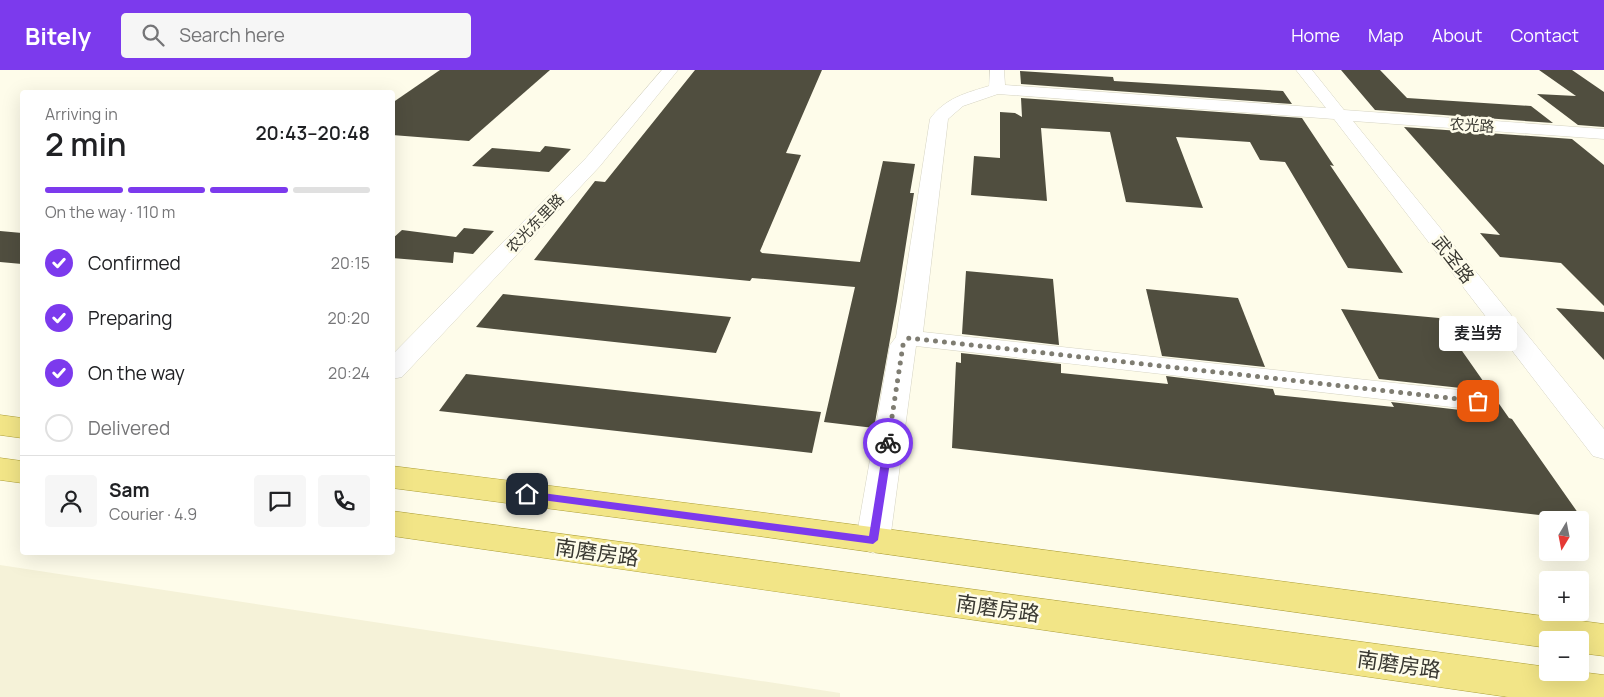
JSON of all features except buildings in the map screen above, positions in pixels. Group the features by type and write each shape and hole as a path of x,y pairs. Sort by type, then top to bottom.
{"main road":[{"path":"0,426 20,428"},
{"path":"0,468 20,472"},
{"path":"395,477 873,540 1604,640"},
{"name":"南磨房路","path":"395,524 1604,693"}],"street":[{"name":"农光东里路","path":"395,368 593,162 670,70"},
{"name":"武圣路","path":"1304,70 1604,449"},
{"name":"农光路","path":"997,80 1340,116 1604,134"},
{"path":"873,540 903,345 909,338 939,119 945,110 956,102 997,80"},
{"path":"909,338 1478,401"}],"shaded area":[{"path":"0,565 840,693 840,697 0,697"}],"way so far":[{"path":"888,443 903,345 909,338 1478,401"}],"place":[{"name":"麦当劳","path":"1478,401"}],"route":[{"path":"527,494 873,540 888,443"}]}
